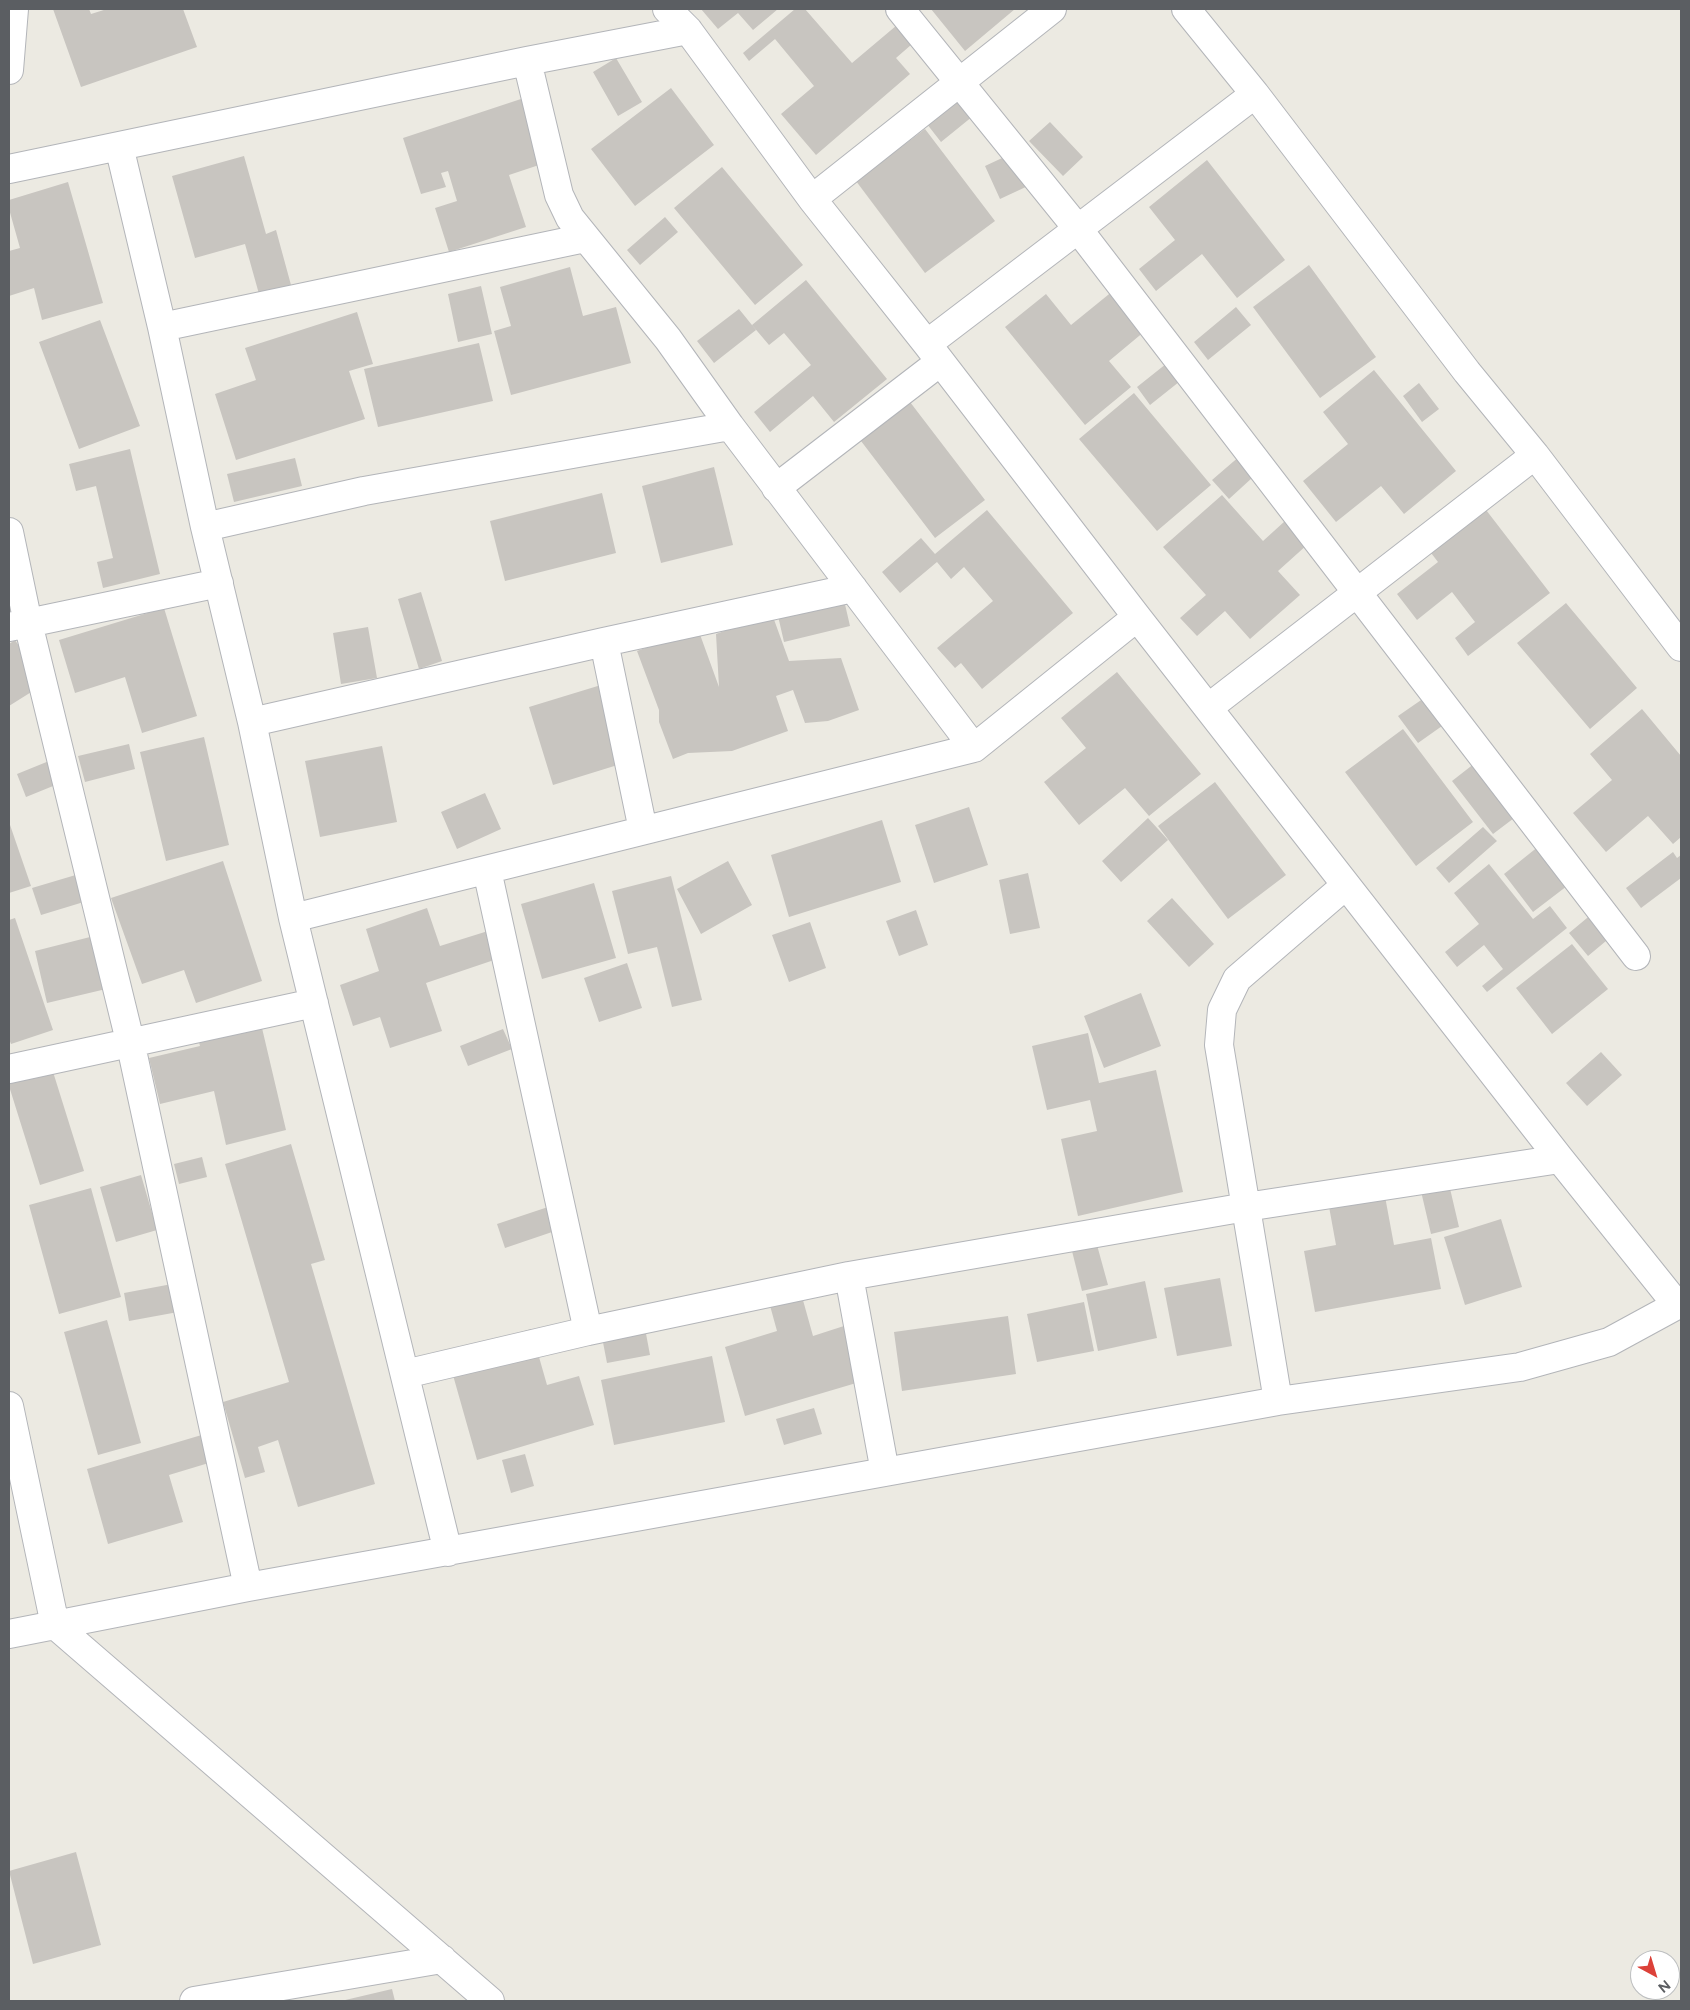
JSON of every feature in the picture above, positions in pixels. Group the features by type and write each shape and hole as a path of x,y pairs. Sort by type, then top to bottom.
{"street":[{"path":"9,70 14,9"},
{"path":"9,1634 248,1587 1278,1401 1520,1367 1609,1342 1679,1304 1560,1159 1137,617 934,353 812,200 688,30 667,9"},
{"path":"900,9 1078,229 1636,956"},
{"path":"812,200 1052,9"},
{"path":"1186,9 1254,94 1468,372 1535,455 1681,647"},
{"path":"9,169 527,61 688,30"},
{"path":"527,61 560,195 570,218 584,238 668,339 776,488 974,748"},
{"path":"776,488 1078,229 1254,94"},
{"path":"119,146 162,327 205,526 252,722 293,918 448,1552"},
{"path":"162,327 584,238"},
{"path":"205,526 364,491 730,426"},
{"path":"1208,708 1535,455"},
{"path":"9,532 18,625 130,1041 248,1587"},
{"path":"18,625 219,583"},
{"path":"252,722 853,588"},
{"path":"293,918 974,748 1137,617"},
{"path":"604,642 644,830"},
{"path":"487,870 588,1331"},
{"path":"1278,1401 1220,1045 1222,1010 1238,979 1346,885"},
{"path":"9,1069 130,1041 314,1003"},
{"path":"405,1374 588,1331 849,1276 1246,1208 1560,1159"},
{"path":"849,1276 885,1472"},
{"path":"9,1410 55,1625 490,2001"},
{"path":"194,2001 442,1959"}],"building":[{"path":"53,9 89,9 91,14 107,9 183,9 197,47 81,87"},
{"path":"701,9 778,9 753,30 738,13 718,29"},
{"path":"795,9 805,9 852,63 903,20 919,38 896,58 910,74 816,155 781,114 814,86 775,39 749,61 743,53"},
{"path":"931,9 1015,9 965,51"},
{"path":"616,58 642,102 618,116 593,72"},
{"path":"671,88 714,145 635,206 591,149"},
{"path":"960,89 978,112 941,142 923,119"},
{"path":"527,97 548,162 509,175 526,227 449,252 435,208 457,201 448,171 441,173 446,187 421,194 403,138"},
{"path":"1050,122 1083,157 1063,176 1029,141"},
{"path":"925,129 995,221 925,273 856,181"},
{"path":"1015,152 1030,185 1000,199 985,166"},
{"path":"244,156 266,234 276,230 291,285 259,294 245,244 195,258 172,176"},
{"path":"1207,160 1285,260 1237,298 1202,254 1156,291 1139,269 1175,240 1149,207"},
{"path":"722,167 803,265 755,305 674,208"},
{"path":"68,182 103,303 42,320 34,288 9,296 9,251 20,248 9,209 9,200"},
{"path":"665,217 678,232 640,265 627,250"},
{"path":"1309,265 1376,357 1320,398 1253,307"},
{"path":"570,267 583,316 616,307 631,363 511,395 494,331 511,326 500,287"},
{"path":"806,280 887,379 834,422 813,396 770,432 754,412 811,365 784,333 769,345 752,325"},
{"path":"481,286 492,334 458,342 448,294"},
{"path":"1119,286 1151,326 1109,361 1131,387 1085,425 1005,327 1046,294 1071,325"},
{"path":"1236,307 1251,325 1208,360 1194,342"},
{"path":"739,309 756,330 714,363 697,341"},
{"path":"357,312 373,364 349,371 365,419 236,460 215,394 256,380 245,348"},
{"path":"100,320 140,426 79,449 39,342"},
{"path":"479,343 493,401 378,427 364,369"},
{"path":"1176,356 1189,374 1150,405 1137,387"},
{"path":"1374,370 1456,471 1404,514 1381,486 1336,522 1303,481 1348,444 1323,412"},
{"path":"1419,383 1439,409 1422,422 1403,396"},
{"path":"1134,393 1211,485 1157,531 1079,439"},
{"path":"910,402 985,500 935,538 861,441"},
{"path":"130,449 160,574 103,588 97,562 113,558 96,486 76,491 69,464"},
{"path":"1248,449 1264,467 1229,499 1212,480"},
{"path":"295,458 302,486 234,502 227,474"},
{"path":"714,467 733,545 661,563 642,486"},
{"path":"602,493 616,553 505,581 490,521"},
{"path":"1473,493 1550,593 1468,656 1455,638 1475,622 1452,592 1417,620 1397,594 1438,562 1418,536"},
{"path":"1222,495 1263,541 1296,511 1318,535 1278,571 1300,595 1250,639 1225,611 1197,636 1180,618 1206,595 1163,547"},
{"path":"987,510 1073,613 982,689 961,663 955,668 937,648 993,601 964,567 951,579 937,562 900,593 882,572 921,538 935,554"},
{"path":"421,592 442,661 419,669 398,599"},
{"path":"844,600 850,626 784,642 778,616"},
{"path":"1566,603 1637,688 1590,729 1517,643"},
{"path":"164,608 197,716 142,733 125,677 75,693 59,640"},
{"path":"772,614 789,661 841,658 859,710 828,721 805,723 793,690 776,696 788,731 732,751 688,753 673,759 659,722 659,710 637,651 698,629 719,687 716,634"},
{"path":"368,627 377,678 341,684 333,633"},
{"path":"15,640 44,684 9,706 9,644"},
{"path":"1117,672 1201,774 1149,816 1125,788 1079,825 1044,782 1086,748 1061,718"},
{"path":"601,685 624,763 553,785 529,707"},
{"path":"1440,687 1459,714 1418,743 1398,716"},
{"path":"1642,709 1681,756 1681,837 1673,844 1648,816 1606,852 1573,813 1612,780 1590,754"},
{"path":"1403,729 1473,822 1416,866 1345,772"},
{"path":"204,737 229,845 166,861 140,752"},
{"path":"129,744 135,769 85,782 78,756"},
{"path":"382,746 397,822 320,837 305,761"},
{"path":"1484,756 1526,809 1493,834 1452,781"},
{"path":"49,761 58,784 26,797 17,774"},
{"path":"1215,782 1286,875 1228,919 1158,826"},
{"path":"485,793 501,829 457,849 441,812"},
{"path":"969,807 988,865 934,883 915,825"},
{"path":"1148,818 1168,840 1121,882 1102,861"},
{"path":"882,820 901,882 789,917 771,855"},
{"path":"9,822 31,886 9,893"},
{"path":"1483,827 1497,841 1449,883 1436,868"},
{"path":"1554,834 1584,873 1533,912 1504,874"},
{"path":"1673,852 1677,858 1681,855 1681,878 1641,908 1626,888"},
{"path":"223,861 262,981 196,1003 184,970 142,984 111,898"},
{"path":"728,861 752,905 701,934 677,889"},
{"path":"1489,864 1533,919 1550,906 1567,928 1487,992 1482,986 1503,969 1484,945 1457,967 1445,952 1479,924 1454,893"},
{"path":"1028,873 1040,928 1010,934 999,880"},
{"path":"79,874 87,901 41,915 32,888"},
{"path":"671,876 702,1000 672,1007 657,947 628,954 612,891"},
{"path":"594,883 616,958 542,979 521,904"},
{"path":"1172,898 1214,944 1189,967 1147,921"},
{"path":"1605,903 1624,926 1588,956 1569,933"},
{"path":"427,908 440,946 488,931 497,959 426,983 442,1031 390,1048 380,1017 353,1026 340,985 379,971 366,929"},
{"path":"916,910 928,945 899,956 886,921"},
{"path":"15,918 53,1030 11,1044 9,1039 9,920"},
{"path":"810,922 826,968 789,982 772,935"},
{"path":"94,936 106,989 47,1003 35,951"},
{"path":"1572,944 1608,989 1552,1034 1516,988"},
{"path":"627,963 642,1008 599,1022 584,978"},
{"path":"1141,993 1161,1046 1104,1068 1084,1016"},
{"path":"258,1011 286,1130 226,1145 214,1091 160,1104 149,1058 200,1046 195,1027"},
{"path":"503,1029 512,1049 468,1066 460,1046"},
{"path":"1088,1033 1099,1083 1156,1070 1183,1192 1078,1216 1061,1139 1097,1131 1090,1100 1047,1110 1032,1046"},
{"path":"1601,1052 1622,1075 1587,1106 1566,1083"},
{"path":"49,1059 84,1171 40,1185 9,1086 9,1071"},
{"path":"291,1144 325,1260 311,1264 375,1484 298,1507 278,1440 258,1447 265,1472 245,1478 223,1402 289,1382 225,1164"},
{"path":"202,1157 207,1177 179,1184 174,1164"},
{"path":"141,1175 157,1230 116,1242 100,1187"},
{"path":"1448,1180 1459,1227 1431,1234 1420,1187"},
{"path":"91,1188 121,1297 59,1314 29,1205"},
{"path":"1384,1191 1394,1245 1431,1238 1441,1289 1315,1312 1304,1251 1336,1245 1328,1201"},
{"path":"548,1207 555,1231 505,1248 497,1224"},
{"path":"1501,1219 1522,1287 1465,1305 1444,1237"},
{"path":"1097,1245 1108,1285 1082,1291 1072,1251"},
{"path":"1220,1278 1232,1346 1177,1356 1164,1288"},
{"path":"1145,1281 1157,1338 1098,1351 1086,1294"},
{"path":"172,1284 178,1312 129,1321 124,1293"},
{"path":"801,1293 813,1336 847,1325 863,1381 745,1416 725,1347 777,1331 769,1302"},
{"path":"1084,1302 1094,1351 1037,1362 1027,1314"},
{"path":"1008,1316 1016,1374 902,1391 894,1332"},
{"path":"107,1320 141,1443 98,1455 64,1332"},
{"path":"644,1323 650,1355 607,1363 601,1332"},
{"path":"531,1329 547,1385 579,1376 594,1425 477,1460 447,1354"},
{"path":"712,1356 725,1422 614,1445 601,1380"},
{"path":"814,1408 822,1434 784,1445 776,1419"},
{"path":"205,1434 212,1462 169,1475 183,1522 108,1544 87,1469"},
{"path":"525,1454 534,1486 511,1493 502,1460"},
{"path":"76,1852 101,1945 33,1964 9,1871"},
{"path":"392,1989 395,2001 341,2001"}]}
